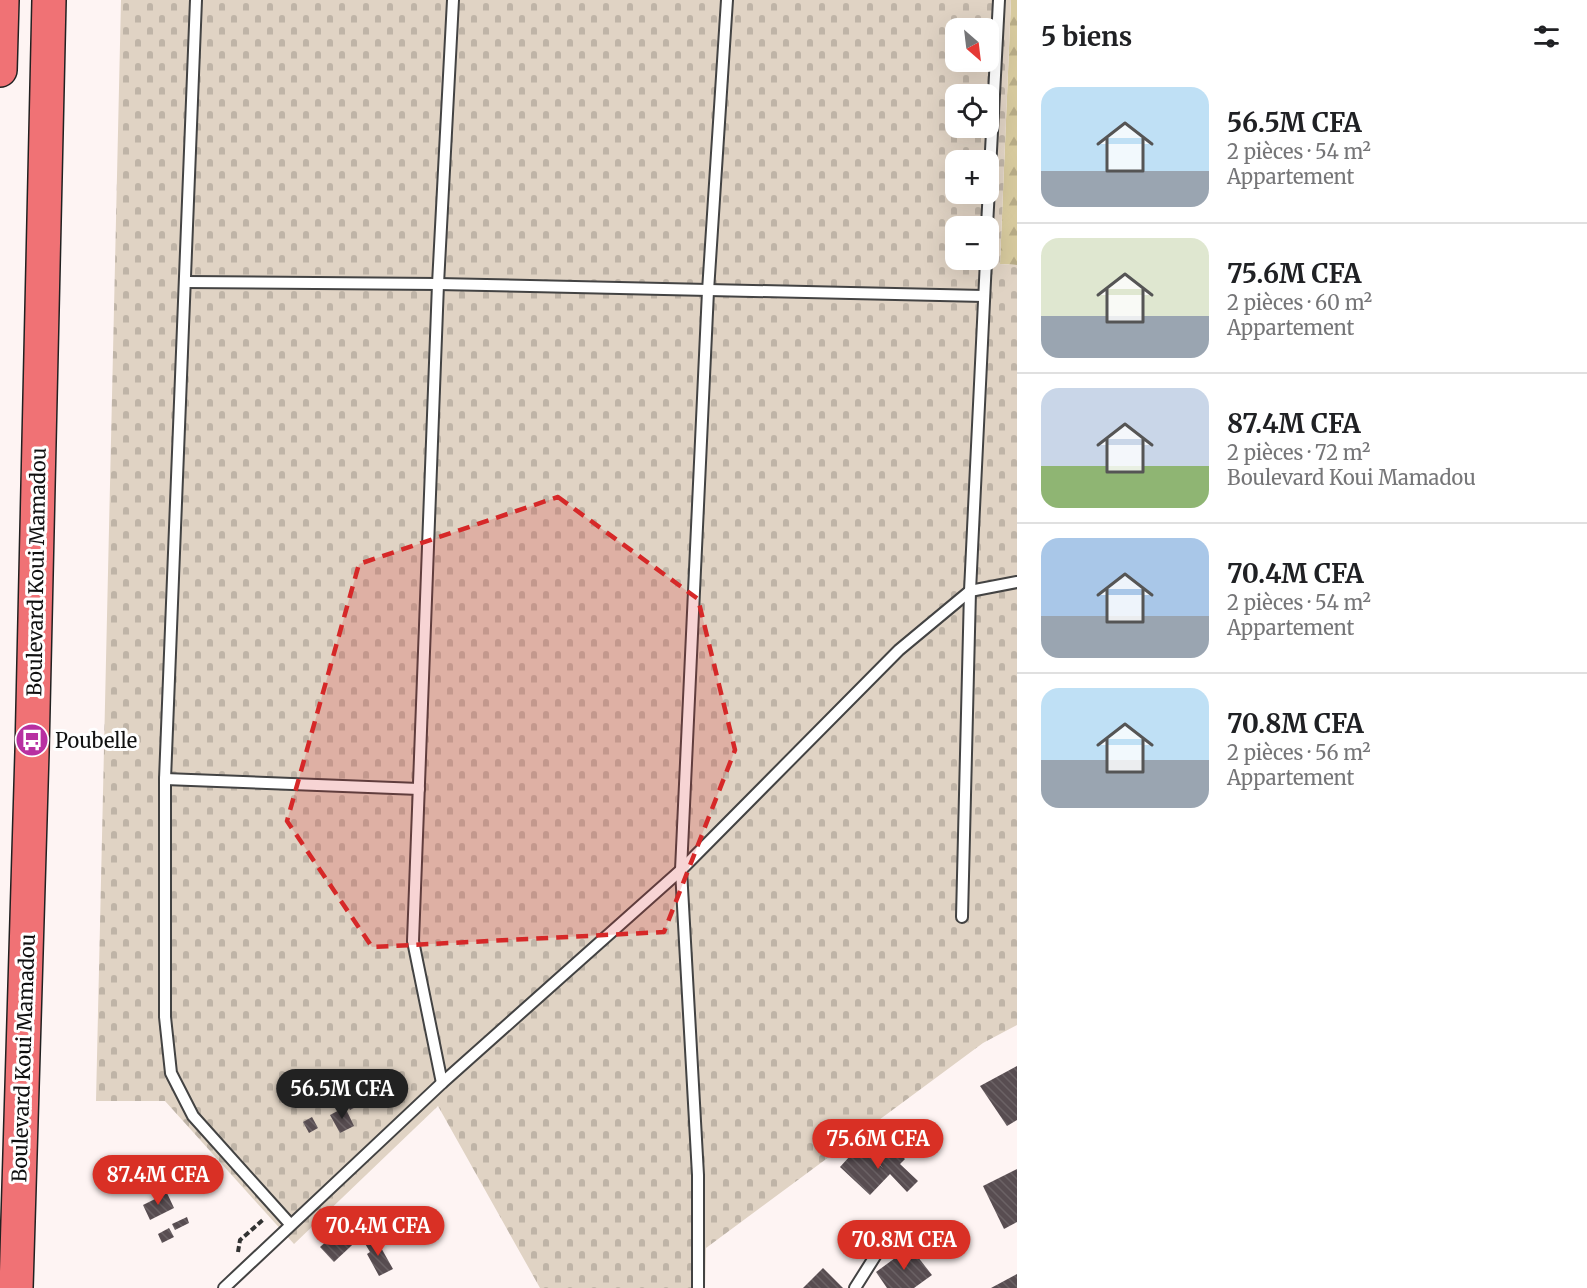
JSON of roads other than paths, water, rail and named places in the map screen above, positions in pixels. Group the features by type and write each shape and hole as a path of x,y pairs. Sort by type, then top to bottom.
{"main road":[{"path":"0,70 2,0"},
{"name":"Boulevard Koui Mamadou","path":"16,1288 32,752 49,0"}],"lane":[{"path":"196,0 165,779 165,1017 171,1073 193,1116 290,1224"},
{"path":"442,1083 413,940 438,284 453,0"},
{"path":"698,1288 698,1175 681,870 708,291 727,0"},
{"path":"988,216 999,0"},
{"path":"962,917 970,591 985,270"},
{"path":"186,282 438,284 984,296"},
{"path":"224,1288 442,1083 681,870 898,650 970,591 1017,582"},
{"path":"165,779 419,789"},
{"path":"855,1288 884,1242"}],"place":[{"name":"Poubelle","path":"32,740"}]}
